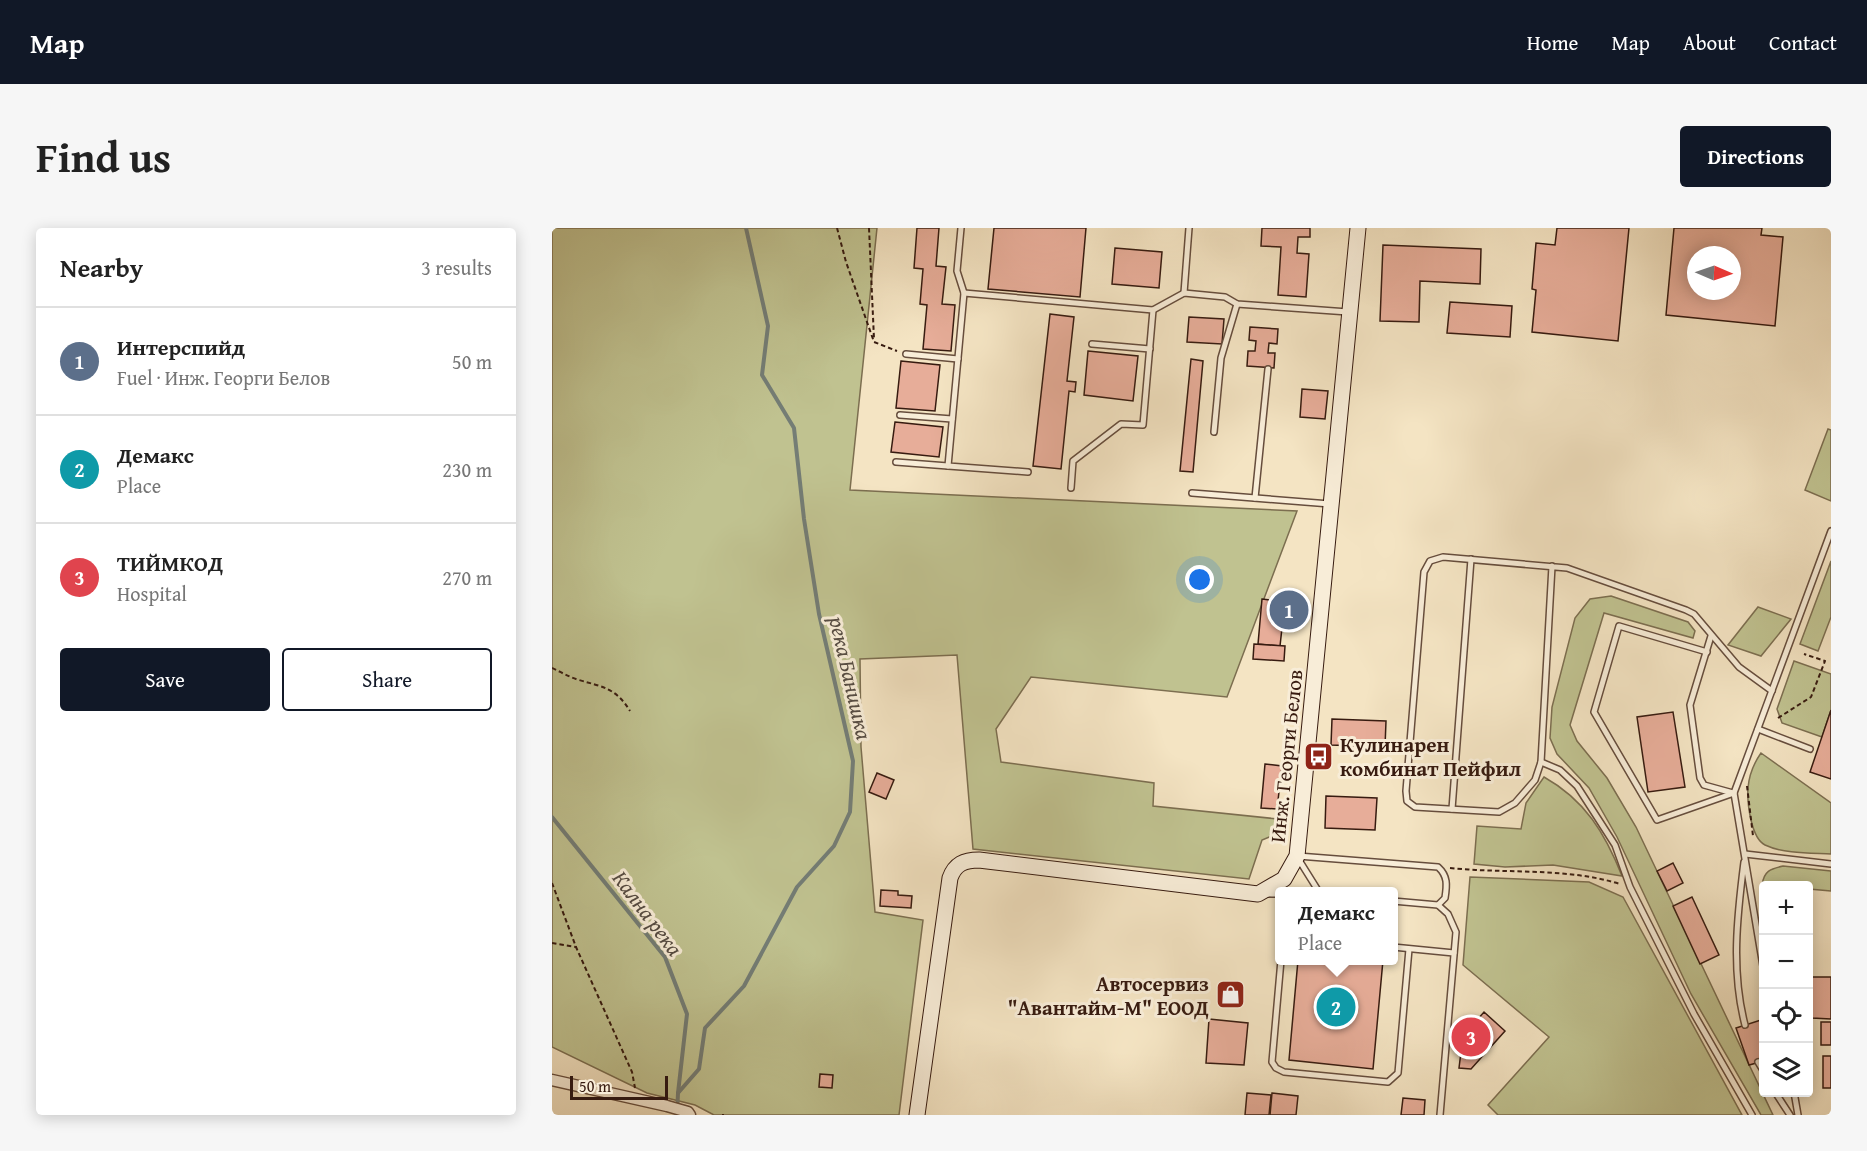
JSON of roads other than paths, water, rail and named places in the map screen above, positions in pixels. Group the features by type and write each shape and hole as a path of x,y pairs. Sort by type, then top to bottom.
{"street":[{"name":"Инж. Георги Белов","path":"1258,894 1284,879 1297,856 1358,228"},
{"path":"917,1115 950,878 958,866 964,862 978,860 1258,894"},
{"path":"552,1080 667,1106 689,1114"}],"lane":[{"path":"948,466 964,293 957,271 961,228"},
{"path":"1184,293 1189,228"},
{"path":"964,293 1154,310 1184,293 1224,297 1238,304 1350,312"},
{"path":"1214,432 1221,358 1238,304"},
{"path":"1071,488 1073,461 1121,424 1143,425 1154,310"},
{"path":"1092,344 1150,349"},
{"path":"906,354 958,358"},
{"path":"1255,498 1268,369"},
{"path":"900,415 952,419"},
{"path":"896,462 1028,472"},
{"path":"1192,493 1332,504"},
{"path":"1759,941 1734,794 1831,531"},
{"path":"1552,566 1541,762 1535,780 1515,803 1499,812 1415,807 1407,801 1406,791 1424,572 1430,561 1443,556 1552,566 1567,568 1686,610 1694,614 1739,667 1772,690"},
{"path":"1452,809 1471,559"},
{"path":"1707,652 1619,626 1594,712 1657,820 1734,794"},
{"path":"1711,636 1690,705 1700,778 1704,785 1734,794"},
{"path":"1758,729 1810,749"},
{"path":"1541,762 1560,770 1577,786 1615,845 1630,886 1694,1014 1752,1115"},
{"path":"1745,854 1831,864"},
{"path":"1745,854 1737,922 1736,971 1739,1003 1745,1025"},
{"path":"1297,856 1438,867 1445,873 1447,881 1445,898 1438,905"},
{"path":"1297,856 1316,887"},
{"path":"1258,894 1275,894"},
{"path":"1398,902 1438,905 1448,914 1456,932 1440,1115"},
{"path":"1398,948 1454,953"},
{"path":"1281,965 1272,1062 1276,1068 1284,1072 1388,1082 1398,1073 1409,949"},
{"path":"1778,1097 1790,1115"},
{"path":"1795,1097 1798,1115"}],"waterway":[{"name":"река Банишка","path":"678,1093 699,1069 705,1028 744,986 797,887 834,846 850,812 853,761 819,614 804,519 794,428 762,375 768,326 746,228"},
{"name":"Кална река","path":"552,817 665,957 687,1014 677,1115"}],"place":[{"name":"Интерспийд","path":"1289,610"},
{"name":"Кулинарен комбинат Пейфил","path":"1319,756"},
{"name":"Автосервиз \"Авантайм-М\" ЕООД","path":"1230,995"},
{"name":"Демакс","path":"1336,1007"},
{"name":"ТИЙМКОД","path":"1471,1037"}]}
